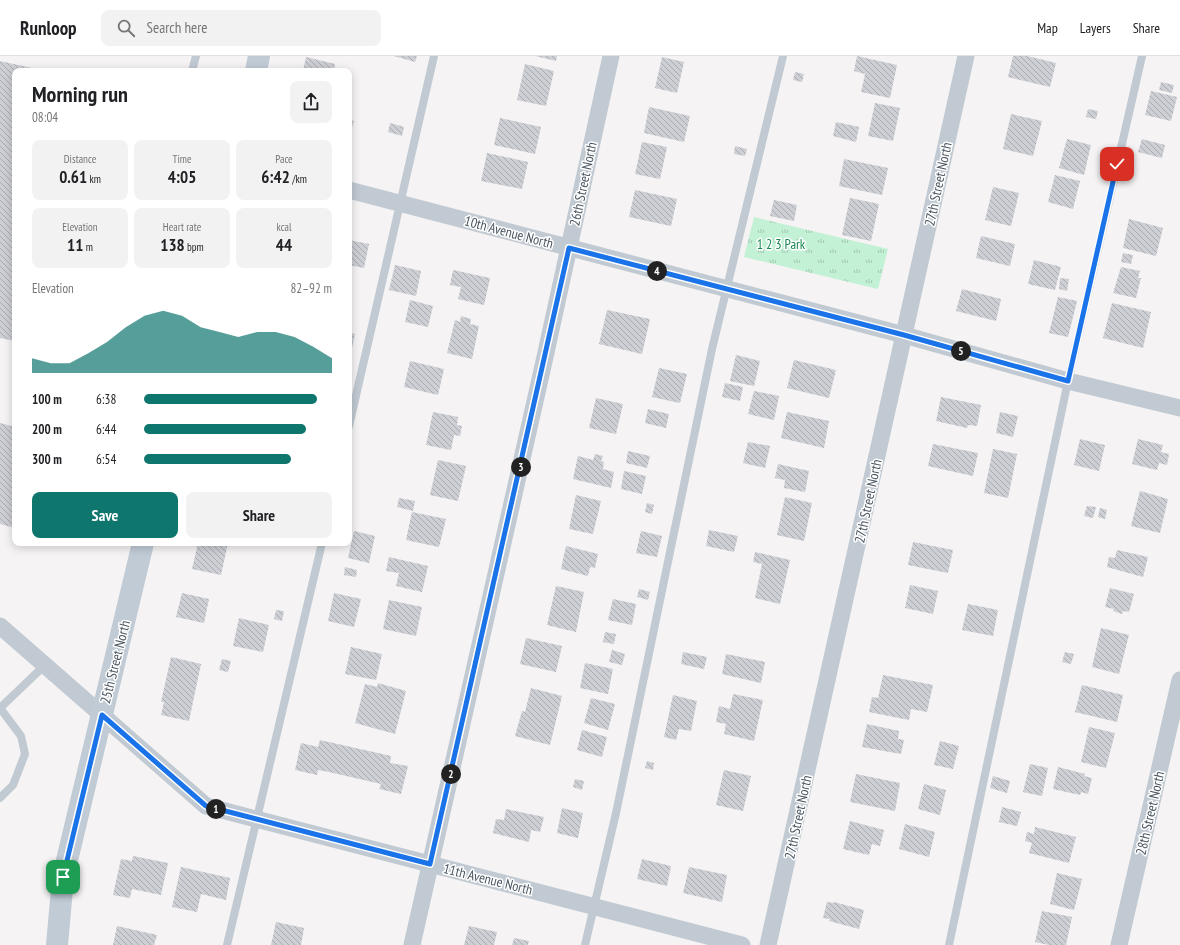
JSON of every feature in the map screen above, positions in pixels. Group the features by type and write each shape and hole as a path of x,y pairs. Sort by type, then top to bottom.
{"street":[{"path":"257,68 259,56"},
{"name":"26th Street North","path":"412,945 611,56"},
{"name":"27th Street North","path":"768,945 966,56"},
{"name":"10th Avenue North","path":"352,191 904,335 1068,381 1180,408"},
{"name":"25th Street North","path":"57,945 63,877 142,546"},
{"name":"11th Avenue North","path":"0,626 206,806 742,945"},
{"name":"28th Street North","path":"1119,945 1180,680"}],"lane":[{"path":"193,68 196,56"},
{"path":"352,413 434,56"},
{"path":"585,945 616,813 712,349 783,56"},
{"path":"949,945 1068,381 1142,56"},
{"path":"227,945 321,546"},
{"path":"0,798 13,784 25,754 21,736 0,708 45,665"}],"green space":[{"name":"1 2 3 Park","path":"754,217 888,249 878,289 744,257"}],"building":[{"path":"394,56 417,56 415,62"},
{"path":"535,56 557,56 556,61"},
{"path":"857,56 897,65 890,98 861,92 865,74 854,71"},
{"path":"1013,56 1027,56 1056,63 1050,87 1008,77"},
{"path":"306,57 335,64 334,68 304,68"},
{"path":"662,57 684,62 677,93 655,88"},
{"path":"0,61 32,68 12,68 12,340 0,338"},
{"path":"525,64 554,71 546,106 517,100"},
{"path":"795,72 804,74 802,82 793,80"},
{"path":"1161,82 1174,85 1172,93 1159,90"},
{"path":"1151,91 1177,97 1171,121 1145,115"},
{"path":"875,103 900,108 893,141 868,136"},
{"path":"649,107 690,116 684,142 644,133"},
{"path":"1088,109 1098,111 1096,119 1086,117"},
{"path":"1011,114 1042,121 1033,156 1003,149"},
{"path":"500,118 541,127 535,154 494,145"},
{"path":"836,122 859,127 856,142 833,136"},
{"path":"390,123 404,127 402,136 388,132"},
{"path":"1067,139 1091,145 1084,175 1059,168"},
{"path":"1142,139 1165,145 1162,158 1138,152"},
{"path":"642,142 667,147 660,179 635,174"},
{"path":"735,146 747,149 745,156 734,154"},
{"path":"487,153 528,162 522,189 481,181"},
{"path":"844,159 888,168 882,195 839,186"},
{"path":"1055,175 1080,181 1073,209 1048,202"},
{"path":"993,187 1019,193 1011,226 985,220"},
{"path":"635,190 677,199 671,226 629,217"},
{"path":"850,198 879,204 871,241 842,235"},
{"path":"774,200 797,205 794,221 770,216"},
{"path":"1129,219 1163,228 1156,256 1123,248"},
{"path":"981,236 1015,244 1010,266 976,258"},
{"path":"352,241 369,244 364,268 352,266"},
{"path":"1123,253 1133,255 1131,264 1121,262"},
{"path":"1034,260 1061,267 1055,290 1028,284"},
{"path":"395,265 421,271 416,296 389,290"},
{"path":"1121,267 1140,271 1138,278 1141,278 1136,298 1113,293"},
{"path":"453,270 490,278 484,305 458,299 461,287 450,285"},
{"path":"1060,278 1069,279 1067,291 1059,289"},
{"path":"962,289 1001,299 996,321 956,311"},
{"path":"1058,297 1077,301 1068,337 1049,333"},
{"path":"410,300 433,306 428,327 405,322"},
{"path":"1112,303 1151,312 1143,348 1103,338"},
{"path":"607,310 650,319 642,354 599,344"},
{"path":"461,316 471,319 470,324 479,326 472,359 447,353 455,320 460,322"},
{"path":"352,333 355,334 352,348"},
{"path":"736,355 760,361 754,386 730,381"},
{"path":"794,360 836,370 829,398 787,388"},
{"path":"410,361 444,369 438,395 404,387"},
{"path":"659,368 687,374 680,403 652,397"},
{"path":"725,383 743,387 740,401 722,397"},
{"path":"754,391 779,396 774,420 748,414"},
{"path":"941,397 981,405 977,426 968,425 967,428 936,421"},
{"path":"596,398 623,404 616,434 589,428"},
{"path":"648,409 669,414 666,428 645,423"},
{"path":"433,412 458,417 457,425 462,426 460,436 454,435 451,450 426,445"},
{"path":"787,412 829,421 824,448 781,438"},
{"path":"1000,412 1018,416 1013,437 996,433"},
{"path":"0,423 12,426 12,527 0,524"},
{"path":"1080,439 1105,445 1099,471 1074,465"},
{"path":"1138,439 1163,445 1161,452 1169,454 1167,465 1159,463 1157,470 1132,464"},
{"path":"748,442 770,446 765,468 743,463"},
{"path":"933,444 978,453 973,476 928,466"},
{"path":"993,449 1017,454 1008,498 984,493"},
{"path":"628,451 650,456 647,468 626,463"},
{"path":"595,454 603,456 601,461 604,462 603,469 614,472 611,488 573,479 578,456 593,460"},
{"path":"438,460 466,466 458,501 430,495"},
{"path":"778,464 809,471 805,492 784,488 785,480 775,478"},
{"path":"624,471 646,476 642,494 621,489"},
{"path":"1140,491 1168,499 1160,533 1131,526"},
{"path":"576,495 601,501 593,534 569,529"},
{"path":"785,497 812,503 804,541 777,535"},
{"path":"399,498 415,501 413,511 397,507"},
{"path":"647,503 654,505 652,514 645,512"},
{"path":"1087,506 1096,507 1093,518 1084,516"},
{"path":"1100,508 1107,510 1105,519 1098,517"},
{"path":"412,512 446,519 439,547 406,540"},
{"path":"709,530 738,536 734,552 706,546"},
{"path":"354,531 375,536 369,563 348,558 351,546 352,546"},
{"path":"641,531 662,536 657,557 636,553"},
{"path":"913,542 953,550 948,573 908,565"},
{"path":"197,546 227,546 221,575 192,569"},
{"path":"566,546 598,554 595,568 590,567 588,576 561,569"},
{"path":"1117,550 1148,557 1143,577 1107,567 1109,557 1115,558"},
{"path":"755,552 790,560 780,604 755,598 762,564 753,562"},
{"path":"389,557 428,566 422,592 396,586 399,573 386,571"},
{"path":"345,567 357,570 356,577 344,575"},
{"path":"910,585 938,591 933,614 905,608"},
{"path":"556,586 584,592 576,632 547,625"},
{"path":"1110,588 1134,594 1129,612 1123,611 1122,614 1113,611 1114,609 1105,607"},
{"path":"639,589 650,592 648,600 637,597"},
{"path":"182,593 209,599 204,623 176,617"},
{"path":"334,593 361,599 354,627 328,621"},
{"path":"613,599 636,604 632,625 608,620"},
{"path":"389,600 422,607 416,636 383,629"},
{"path":"968,604 998,610 993,636 962,630"},
{"path":"276,610 284,611 282,621 274,619"},
{"path":"239,618 269,625 263,652 233,646"},
{"path":"1101,628 1129,635 1119,674 1092,667"},
{"path":"605,632 616,634 614,644 603,642"},
{"path":"526,638 562,646 556,672 520,664"},
{"path":"351,647 382,654 376,680 345,674"},
{"path":"612,650 625,654 622,665 609,662"},
{"path":"683,652 707,657 704,669 681,664"},
{"path":"1065,652 1074,654 1071,664 1062,662"},
{"path":"726,654 765,662 761,683 722,674"},
{"path":"171,657 201,664 189,721 161,715 164,702 161,702"},
{"path":"222,659 231,661 228,672 219,670"},
{"path":"585,663 613,669 608,694 580,688"},
{"path":"883,675 933,685 927,712 911,709 909,720 869,712 872,697 878,698"},
{"path":"378,683 406,691 395,734 355,723 365,684 377,687"},
{"path":"1082,685 1123,695 1117,722 1075,712"},
{"path":"531,688 562,696 550,745 515,736 522,711 525,712"},
{"path":"733,694 763,700 754,741 724,734 726,724 716,722 719,706 730,709"},
{"path":"673,695 697,701 691,731 679,729 676,740 664,737"},
{"path":"591,698 615,704 608,730 584,723"},
{"path":"867,724 899,731 898,739 904,740 901,754 862,747"},
{"path":"1089,727 1115,733 1106,768 1081,762"},
{"path":"582,730 607,737 602,757 577,750"},
{"path":"320,740 391,756 390,763 408,766 401,794 379,789 381,784 329,772 318,770 317,775 295,770 301,743 318,747"},
{"path":"940,741 959,746 953,769 934,765"},
{"path":"647,761 654,763 653,770 645,768"},
{"path":"1030,764 1048,768 1042,796 1023,792"},
{"path":"1058,767 1085,774 1084,776 1092,778 1088,794 1081,792 1080,795 1053,789"},
{"path":"724,770 751,776 743,811 716,805"},
{"path":"856,774 900,783 895,811 850,802"},
{"path":"993,776 1010,781 1007,793 990,788"},
{"path":"575,779 584,781 582,790 573,787"},
{"path":"924,784 946,790 940,815 918,809"},
{"path":"1002,807 1021,812 1017,826 999,822"},
{"path":"562,808 583,813 578,838 557,833"},
{"path":"506,809 544,817 540,832 531,830 529,842 493,833 496,819 504,820"},
{"path":"850,821 884,830 880,846 872,844 869,855 843,849"},
{"path":"905,824 935,832 929,857 899,849"},
{"path":"1035,827 1076,837 1069,863 1029,853 1032,843 1025,841 1027,832 1034,834"},
{"path":"133,856 168,863 161,895 132,889 130,898 113,895 121,859 132,861"},
{"path":"642,859 671,866 667,886 637,879"},
{"path":"181,867 230,878 226,900 201,894 197,912 172,907"},
{"path":"689,867 727,875 722,902 683,893"},
{"path":"1057,873 1082,879 1074,910 1050,904"},
{"path":"827,902 834,902 864,910 859,929 823,918"},
{"path":"1042,911 1072,917 1066,945 1049,945 1035,942"},
{"path":"276,922 304,928 301,945 271,945"},
{"path":"117,926 157,935 154,945 113,945"},
{"path":"469,926 497,932 494,945 464,945"},
{"path":"514,938 529,941 528,945 512,945"}],"route":[{"path":"63,877 102,715 206,806 430,864 569,248 904,335 1068,381 1117,164"}]}
